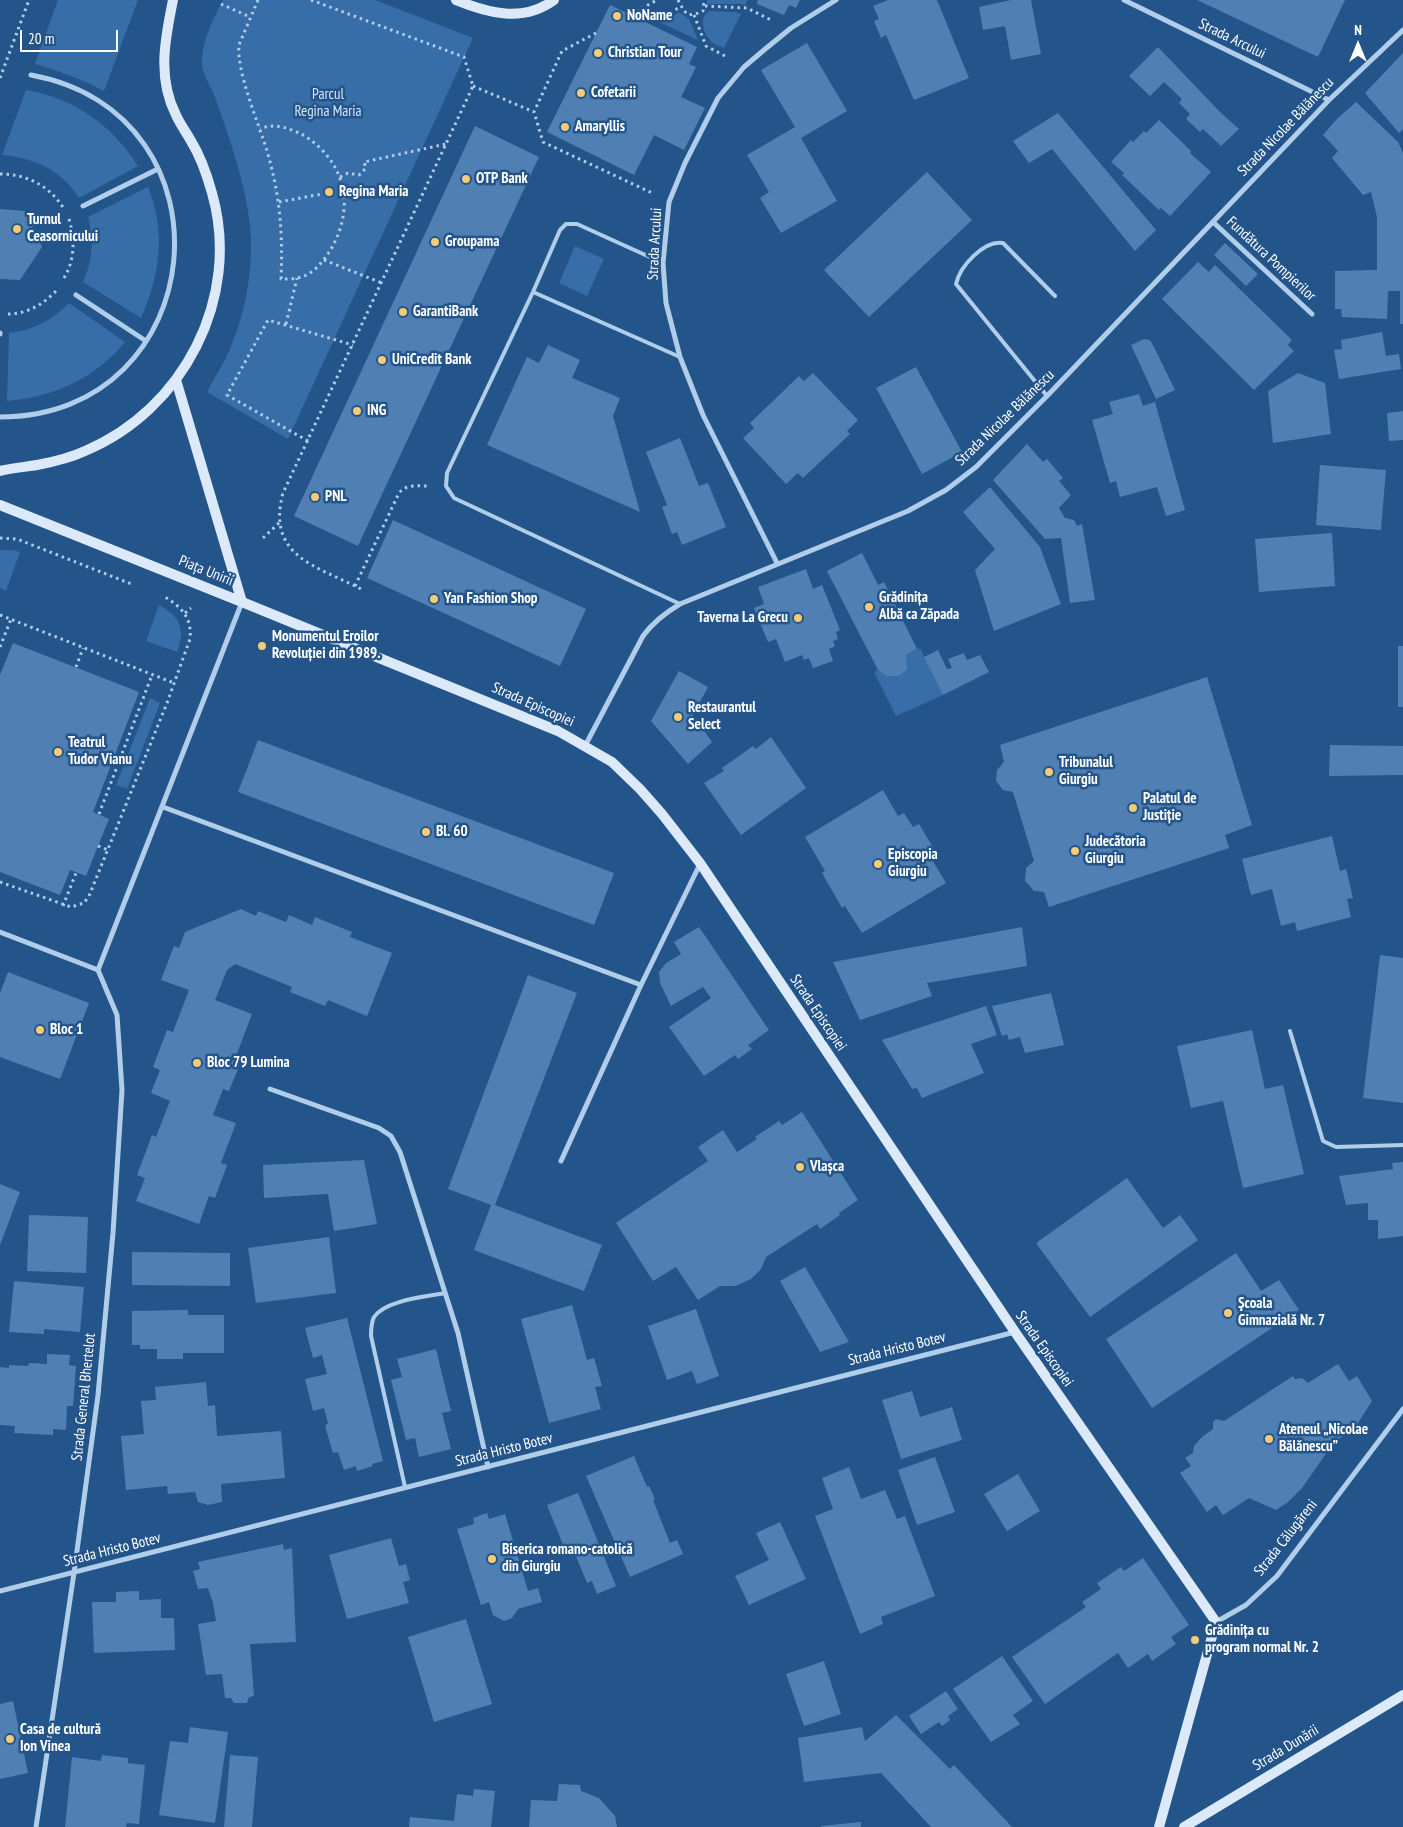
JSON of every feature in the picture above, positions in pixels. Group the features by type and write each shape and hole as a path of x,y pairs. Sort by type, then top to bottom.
{"street":[{"path":"0,471 56,461 84,452 110,439 142,416 164,395 176,380 196,347 208,320 217,282 220,244 215,205 208,177 196,150 175,114 167,88 164,72 164,53 173,0"},
{"path":"456,0 482,10 518,14 534,11 554,0"},
{"name":"Strada Arcului","path":"777,563 703,415 680,358 666,303 664,263 669,202 685,163 718,98 744,67 791,28 836,0"},
{"name":"Strada Arcului","path":"1124,0 1329,100"},
{"name":"Strada Nicolae Bălănescu","path":"585,746 643,636 652,624 680,604 908,511 946,490 976,467 1047,396 1329,100 1403,30"},
{"path":"0,417 31,415 51,410 87,395 103,385 125,366 146,341 159,318 174,272 174,223 171,204 158,169 136,135 123,120 108,108 74,88 31,75"},
{"path":"84,206 158,169"},
{"name":"Fundătura Pompierilor","path":"1213,222 1312,314"},
{"path":"76,295 146,341"},
{"name":"Piața Unirii","path":"176,380 242,602"},
{"name":"Piața Unirii","path":"0,505 242,602"},
{"path":"0,932 98,970 242,602"},
{"name":"Strada Episcopiei","path":"242,602 558,731 612,762 640,789 662,814 700,864 1014,1332 1216,1622"},
{"path":"162,807 641,985"},
{"path":"560,1161 641,985 700,864"},
{"name":"Strada General Bhertelot","path":"36,1827 74,1573 99,1386 113,1233 122,1090 117,1015 98,970"},
{"path":"270,1089 379,1128 391,1136 400,1152 458,1333 488,1467"},
{"name":"Strada Hristo Botev","path":"0,1591 1014,1332"},
{"name":"Strada Călugăreni","path":"1216,1622 1246,1605 1277,1576 1403,1409"},
{"path":"1159,1827 1216,1622"},
{"name":"Strada Dunării","path":"1184,1827 1403,1695"}],"lane":[{"path":"664,263 577,224 566,224 560,230 533,292 447,473 446,486 454,498 680,604"},
{"path":"1047,396 956,284 958,275 979,251 996,242 1003,243 1055,296"},
{"path":"533,292 680,358"},
{"path":"1290,1031 1323,1140 1336,1146 1403,1145"},
{"path":"405,1488 371,1336 373,1318 379,1310 388,1305 445,1293"}],"path":[{"path":"0,78 29,0"},
{"path":"258,0 250,16 238,52 279,202 282,242 281,279 297,278 306,275 324,260 337,238 345,205 340,177 337,169 326,155 312,140 303,134 279,126 269,125 260,129"},
{"path":"311,0 464,57 473,86 284,493 280,522 288,544 305,563 360,589"},
{"path":"630,15 657,0"},
{"path":"678,0 689,15 703,11 704,0"},
{"path":"221,4 250,16"},
{"path":"638,11 657,16 670,14 681,6"},
{"path":"704,6 747,8 791,28"},
{"path":"694,15 706,46 744,67"},
{"path":"596,33 562,51 534,112 542,142 669,202"},
{"path":"473,86 534,112"},
{"path":"340,177 348,174 359,175 366,168 364,162 446,144"},
{"path":"0,174 17,175 27,178 44,187 52,194 58,200 68,218 73,246 71,261 66,275 48,298 22,312 1,315"},
{"path":"279,202 322,194"},
{"path":"324,260 382,283"},
{"path":"286,324 297,278"},
{"path":"308,441 227,395 268,320 353,345"},
{"path":"356,586 403,488 410,486 446,486"},
{"path":"263,538 280,522"},
{"path":"0,538 16,539 137,586"},
{"path":"0,882 64,906 71,907 84,903 89,896 190,639 189,621 185,614 174,602 156,594"},
{"path":"185,614 191,608"},
{"path":"0,615 174,683"},
{"path":"0,647 11,619"},
{"path":"76,667 84,648"},
{"path":"99,814 152,675"},
{"path":"98,846 108,850"},
{"path":"64,906 76,873"}],"green space":[{"path":"58,0 138,0 104,91 70,76 35,64"},
{"name":"Parcul Regina Maria","path":"223,0 375,0 473,38 288,439 207,392 227,356 240,321 250,273 251,257 248,209 241,177 215,96 202,65 203,48"},
{"path":"707,0 748,0 745,5 707,4"},
{"path":"709,11 741,14 724,48 712,43 705,33 703,21"},
{"path":"679,12 689,19 698,40 655,20 672,17"},
{"path":"26,90 60,99 90,116 116,138 138,166 79,198 64,180 46,167 25,159 2,155"},
{"path":"148,187 154,204 159,237 153,286 141,318 83,282 92,250 88,217"},
{"path":"575,246 604,259 587,296 559,283"},
{"path":"69,303 125,342 100,366 72,384 41,395 7,401 9,333 18,332 42,323"},
{"path":"0,550 20,552 6,591 0,588"},
{"path":"159,605 172,614 179,624 181,636 177,652 146,641"},
{"path":"920,648 943,695 896,716 874,672 878,670 892,676 906,670 906,655"},
{"path":"150,698 160,703 127,789 116,785"}],"building":[{"path":"758,0 800,0 796,8 789,5 784,15 757,4"},
{"path":"888,0 937,0 969,78 914,100 886,35 881,38 874,21 879,19 873,6"},
{"path":"1011,0 1031,0 1041,54 1011,60 1005,26 983,30 979,7"},
{"path":"1197,0 1345,0 1318,57"},
{"path":"610,5 697,47 689,64 696,67 681,97 705,108 684,150 654,135 634,175 547,132"},
{"path":"807,43 847,111 801,138 837,201 781,233 760,198 769,192 747,155 795,127 761,70"},
{"path":"1158,47 1220,112 1239,129 1221,146 1203,129 1200,132 1186,119 1190,114 1179,103 1182,99 1164,82 1150,96 1129,76"},
{"path":"1403,53 1403,129 1399,133 1365,93"},
{"path":"1356,102 1398,142 1403,153 1403,324 1400,324 1400,291 1388,291 1387,319 1342,317 1341,309 1335,309 1335,271 1377,270 1377,217 1371,192 1363,195 1332,158 1338,151 1323,135"},
{"path":"1058,113 1156,230 1135,251 1052,149 1029,163 1013,141"},
{"path":"1159,120 1211,172 1170,216 1161,208 1159,210 1111,162 1131,140 1133,142 1144,131 1146,133"},
{"path":"475,126 539,157 358,546 294,516"},
{"path":"927,172 972,220 869,317 824,270"},
{"name":"Turnul Ceasornicului","path":"0,209 25,211 42,247 20,280 0,279"},
{"path":"1225,243 1258,274 1246,286 1214,255"},
{"path":"1198,262 1209,272 1215,265 1292,340 1288,345 1294,351 1254,390 1162,299"},
{"path":"1382,332 1386,356 1399,354 1401,369 1339,379 1334,350 1342,349 1341,340"},
{"path":"1144,339 1150,340 1175,390 1156,399 1131,345"},
{"path":"548,345 580,360 572,378 620,398 613,416 640,512 487,445 527,357 539,363"},
{"path":"916,367 962,452 922,474 876,388"},
{"path":"813,373 858,420 847,431 850,434 803,478 798,473 786,484 743,438 754,428 750,423 799,376 804,381"},
{"path":"1298,373 1325,383 1331,434 1273,443 1268,391"},
{"path":"1139,394 1143,406 1155,402 1185,510 1166,516 1157,487 1120,497 1116,481 1110,483 1092,420 1113,414 1109,402"},
{"path":"1403,411 1403,440 1389,441 1387,413"},
{"path":"680,438 699,486 708,483 726,527 682,545 677,532 672,534 662,507 667,505 646,452"},
{"path":"1027,444 1043,462 1047,459 1063,478 1059,481 1071,495 1059,508 1065,518 1074,520 1077,526 1082,524 1095,600 1070,603 1061,538 1045,539 993,480"},
{"path":"1320,465 1386,470 1381,530 1316,525"},
{"path":"990,487 1040,547 1061,604 994,631 975,570 995,549 963,512"},
{"path":"393,520 586,609 560,666 367,578"},
{"path":"1332,533 1335,586 1259,592 1255,539"},
{"path":"862,553 878,585 884,582 917,649 906,655 907,670 898,676 887,676 878,670 827,571"},
{"path":"806,569 813,589 822,585 840,630 836,632 838,639 833,641 835,646 829,649 833,661 813,668 809,658 804,660 802,655 785,662 776,639 768,642 754,608 764,604 758,587"},
{"name":"Teatrul Tudor Vianu","path":"13,643 139,692 93,812 109,819 86,876 70,870 60,895 0,872 0,675"},
{"path":"1398,646 1403,646 1403,707 1398,707"},
{"path":"938,650 947,669 952,668 948,659 964,653 967,660 980,655 989,672 943,695 924,657"},
{"path":"679,671 708,687 693,715 712,742 688,764 651,721"},
{"name":"Palatul de Justiție","path":"1207,677 1252,825 1225,835 1229,848 1049,907 1044,892 1034,891 1025,881 1026,868 1034,861 1013,792 1003,790 996,781 997,770 1004,762 1000,745"},
{"path":"771,737 806,788 741,835 704,783 724,771 722,768 753,746 756,749"},
{"name":"Bl. 60","path":"258,740 614,873 594,925 238,792"},
{"path":"1330,745 1403,746 1403,775 1329,776"},
{"name":"Episcopia Giurgiu","path":"883,790 898,816 904,813 913,827 919,824 937,854 931,858 946,883 862,933 845,906 842,908 822,873 825,871 805,837"},
{"path":"1332,836 1340,871 1346,869 1353,898 1347,899 1351,917 1297,931 1295,922 1281,926 1272,889 1251,895 1242,859"},
{"name":"Bloc 79 Lumina","path":"241,909 256,916 258,911 286,922 289,915 312,925 315,917 352,932 350,937 392,953 367,1016 328,1000 325,1006 290,992 292,987 235,964 227,970 215,1000 252,1014 236,1056 242,1059 229,1091 223,1089 213,1115 236,1123 221,1163 227,1165 215,1198 209,1196 199,1224 136,1201 145,1178 137,1175 152,1135 156,1137 170,1101 151,1093 160,1070 153,1067 167,1030 173,1032 189,990 161,980 174,946 179,948 185,932"},
{"path":"699,927 769,1030 748,1045 752,1049 738,1059 735,1055 704,1076 669,1027 711,998 703,987 671,1006 660,983 659,972 666,963 681,954 674,942"},
{"path":"1022,927 1027,966 927,983 932,996 860,1020 833,962"},
{"path":"1380,955 1403,958 1403,1103 1363,1098"},
{"name":"Bloc 1","path":"8,972 89,1003 60,1079 0,1057 0,993"},
{"path":"528,975 577,993 495,1205 602,1245 584,1291 474,1250 491,1205 448,1189"},
{"path":"1051,993 1064,1045 1025,1053 1020,1037 1009,1040 1007,1034 1002,1036 992,1006"},
{"path":"986,1006 997,1035 971,1044 984,1073 922,1098 917,1088 912,1089 882,1040"},
{"path":"1252,1030 1265,1089 1283,1085 1304,1174 1243,1188 1223,1101 1191,1108 1177,1046"},
{"path":"802,1112 858,1200 820,1229 817,1224 766,1257 761,1269 751,1279 735,1286 720,1286 698,1300 676,1267 653,1281 616,1223 708,1161 698,1147 723,1130 737,1152 779,1121 782,1125"},
{"path":"364,1160 377,1224 334,1231 328,1194 264,1198 263,1165"},
{"path":"1403,1162 1403,1236 1378,1239 1378,1220 1368,1220 1368,1203 1346,1205 1339,1176 1393,1169 1392,1163"},
{"path":"1127,1178 1163,1228 1180,1215 1198,1240 1090,1317 1036,1243"},
{"path":"0,1184 20,1192 0,1245"},
{"path":"29,1215 88,1217 86,1273 27,1271"},
{"path":"329,1237 336,1293 256,1303 248,1248"},
{"path":"132,1252 230,1253 230,1286 132,1285"},
{"path":"1236,1253 1261,1291 1279,1280 1299,1310 1152,1408 1106,1339"},
{"path":"805,1267 849,1342 820,1352 780,1281"},
{"path":"14,1281 84,1287 80,1332 44,1329 44,1334 9,1332"},
{"path":"572,1305 587,1360 594,1358 602,1386 595,1387 601,1409 549,1423 521,1319"},
{"path":"696,1309 719,1376 697,1384 692,1371 667,1380 648,1326"},
{"path":"188,1310 188,1315 224,1315 224,1353 183,1353 183,1359 157,1359 157,1349 140,1349 140,1345 132,1345 132,1311"},
{"path":"347,1318 383,1461 357,1471 356,1466 344,1470 338,1452 333,1453 325,1426 328,1423 324,1408 313,1411 305,1379 327,1374 322,1355 313,1358 305,1328"},
{"path":"436,1349 451,1411 442,1413 451,1449 419,1457 415,1438 406,1440 391,1380 402,1377 397,1359"},
{"path":"47,1354 70,1355 69,1365 76,1366 73,1406 67,1406 66,1430 53,1429 53,1435 14,1433 15,1426 0,1425 0,1367 9,1368 9,1365 28,1366 29,1363 47,1364"},
{"name":"Ateneul „Nicolae Bălănescu”","path":"1338,1364 1349,1381 1357,1376 1372,1401 1354,1429 1334,1442 1302,1488 1288,1502 1276,1510 1249,1498 1223,1515 1216,1505 1207,1512 1180,1473 1191,1466 1185,1458 1193,1453 1194,1446 1202,1437 1213,1429 1213,1422 1216,1419 1224,1421 1293,1376 1295,1379 1302,1378 1308,1383"},
{"path":"206,1382 208,1406 215,1405 217,1436 281,1431 285,1478 221,1484 222,1502 208,1505 198,1502 195,1492 168,1494 167,1486 126,1490 121,1436 144,1434 141,1401 156,1400 155,1387"},
{"path":"912,1391 920,1417 952,1407 962,1440 901,1459 882,1400"},
{"path":"634,1456 647,1487 649,1486 655,1499 653,1500 670,1543 677,1540 683,1554 630,1577 586,1476"},
{"path":"935,1457 955,1512 917,1525 898,1470"},
{"path":"849,1467 861,1499 885,1490 897,1519 905,1516 935,1596 881,1617 883,1624 860,1634 815,1516 833,1509 822,1478"},
{"path":"1018,1474 1040,1511 1007,1531 984,1494"},
{"path":"578,1493 616,1586 597,1594 592,1581 587,1583 573,1549 566,1552 547,1505"},
{"name":"Biserica romano-catolică din Giurgiu","path":"487,1513 489,1519 505,1514 528,1591 538,1588 542,1602 518,1609 512,1618 504,1621 493,1615 489,1602 481,1605 457,1529 474,1524 473,1518"},
{"path":"780,1522 806,1579 749,1605 735,1576 769,1560 756,1533"},
{"path":"391,1538 399,1566 406,1564 410,1580 403,1582 409,1603 347,1619 329,1555"},
{"path":"283,1544 284,1550 292,1548 296,1642 250,1644 254,1696 249,1697 247,1703 234,1703 231,1698 225,1698 222,1674 206,1675 198,1624 216,1621 208,1588 198,1589 193,1571 200,1569 198,1562"},
{"path":"1143,1558 1189,1625 1171,1637 1176,1644 1152,1661 1148,1654 1128,1668 1118,1653 1045,1704 1012,1657 1086,1607 1082,1602 1101,1589 1097,1583 1121,1567 1124,1571"},
{"path":"139,1591 139,1600 161,1599 161,1618 174,1618 175,1650 94,1653 92,1602 116,1602 116,1592"},
{"path":"466,1619 492,1704 434,1722 408,1637"},
{"path":"1002,1656 1033,1701 1013,1715 1020,1724 991,1742 953,1689"},
{"path":"824,1661 841,1714 804,1726 786,1674"},
{"path":"946,1691 958,1709 948,1716 950,1720 942,1726 939,1722 921,1734 909,1716"},
{"name":"Casa de cultură Ion Vinea","path":"13,1701 28,1773 0,1779 0,1704"},
{"path":"896,1715 950,1769 954,1765 1012,1827 931,1827 881,1773 804,1782 798,1738 862,1727 865,1741"},
{"path":"190,1727 228,1732 215,1823 159,1815 170,1741 188,1743"},
{"path":"102,1755 128,1758 128,1763 145,1765 139,1824 127,1823 126,1827 65,1827 72,1757 101,1761"},
{"path":"230,1755 258,1757 252,1827 224,1827"},
{"path":"559,1784 580,1785 581,1791 599,1798 615,1816 617,1827 529,1827 531,1800 557,1801"},
{"path":"474,1789 495,1791 491,1827 409,1827 410,1817 454,1821 457,1794 473,1796"},
{"path":"861,1822 861,1827 821,1827 821,1826"}],"place":[{"name":"NoName","path":"617,16"},
{"name":"Christian Tour","path":"598,53"},
{"name":"Cofetarii","path":"581,93"},
{"name":"Amaryllis","path":"565,127"},
{"name":"OTP Bank","path":"466,179"},
{"name":"Regina Maria","path":"329,192"},
{"name":"Turnul Ceasornicului","path":"17,229"},
{"name":"Groupama","path":"435,242"},
{"name":"GarantiBank","path":"403,312"},
{"name":"UniCredit Bank","path":"382,360"},
{"name":"ING","path":"357,411"},
{"name":"PNL","path":"315,497"},
{"name":"Yan Fashion Shop","path":"434,599"},
{"name":"Grădinița Albă ca Zăpada","path":"869,607"},
{"name":"Taverna La Grecu","path":"798,618"},
{"name":"Monumentul Eroilor Revoluției din 1989.","path":"262,646"},
{"name":"Restaurantul Select","path":"678,717"},
{"name":"Teatrul Tudor Vianu","path":"58,752"},
{"name":"Tribunalul Giurgiu","path":"1049,772"},
{"name":"Palatul de Justiție","path":"1133,808"},
{"name":"Bl. 60","path":"426,832"},
{"name":"Judecătoria Giurgiu","path":"1075,851"},
{"name":"Episcopia Giurgiu","path":"878,864"},
{"name":"Bloc 1","path":"40,1030"},
{"name":"Bloc 79 Lumina","path":"197,1063"},
{"name":"Vlașca","path":"800,1167"},
{"name":"Şcoala Gimnazială Nr. 7","path":"1228,1313"},
{"name":"Ateneul „Nicolae Bălănescu”","path":"1269,1439"},
{"name":"Biserica romano-catolică din Giurgiu","path":"492,1559"},
{"name":"Grădinița cu program normal Nr. 2","path":"1195,1640"},
{"name":"Casa de cultură Ion Vinea","path":"10,1739"}]}
